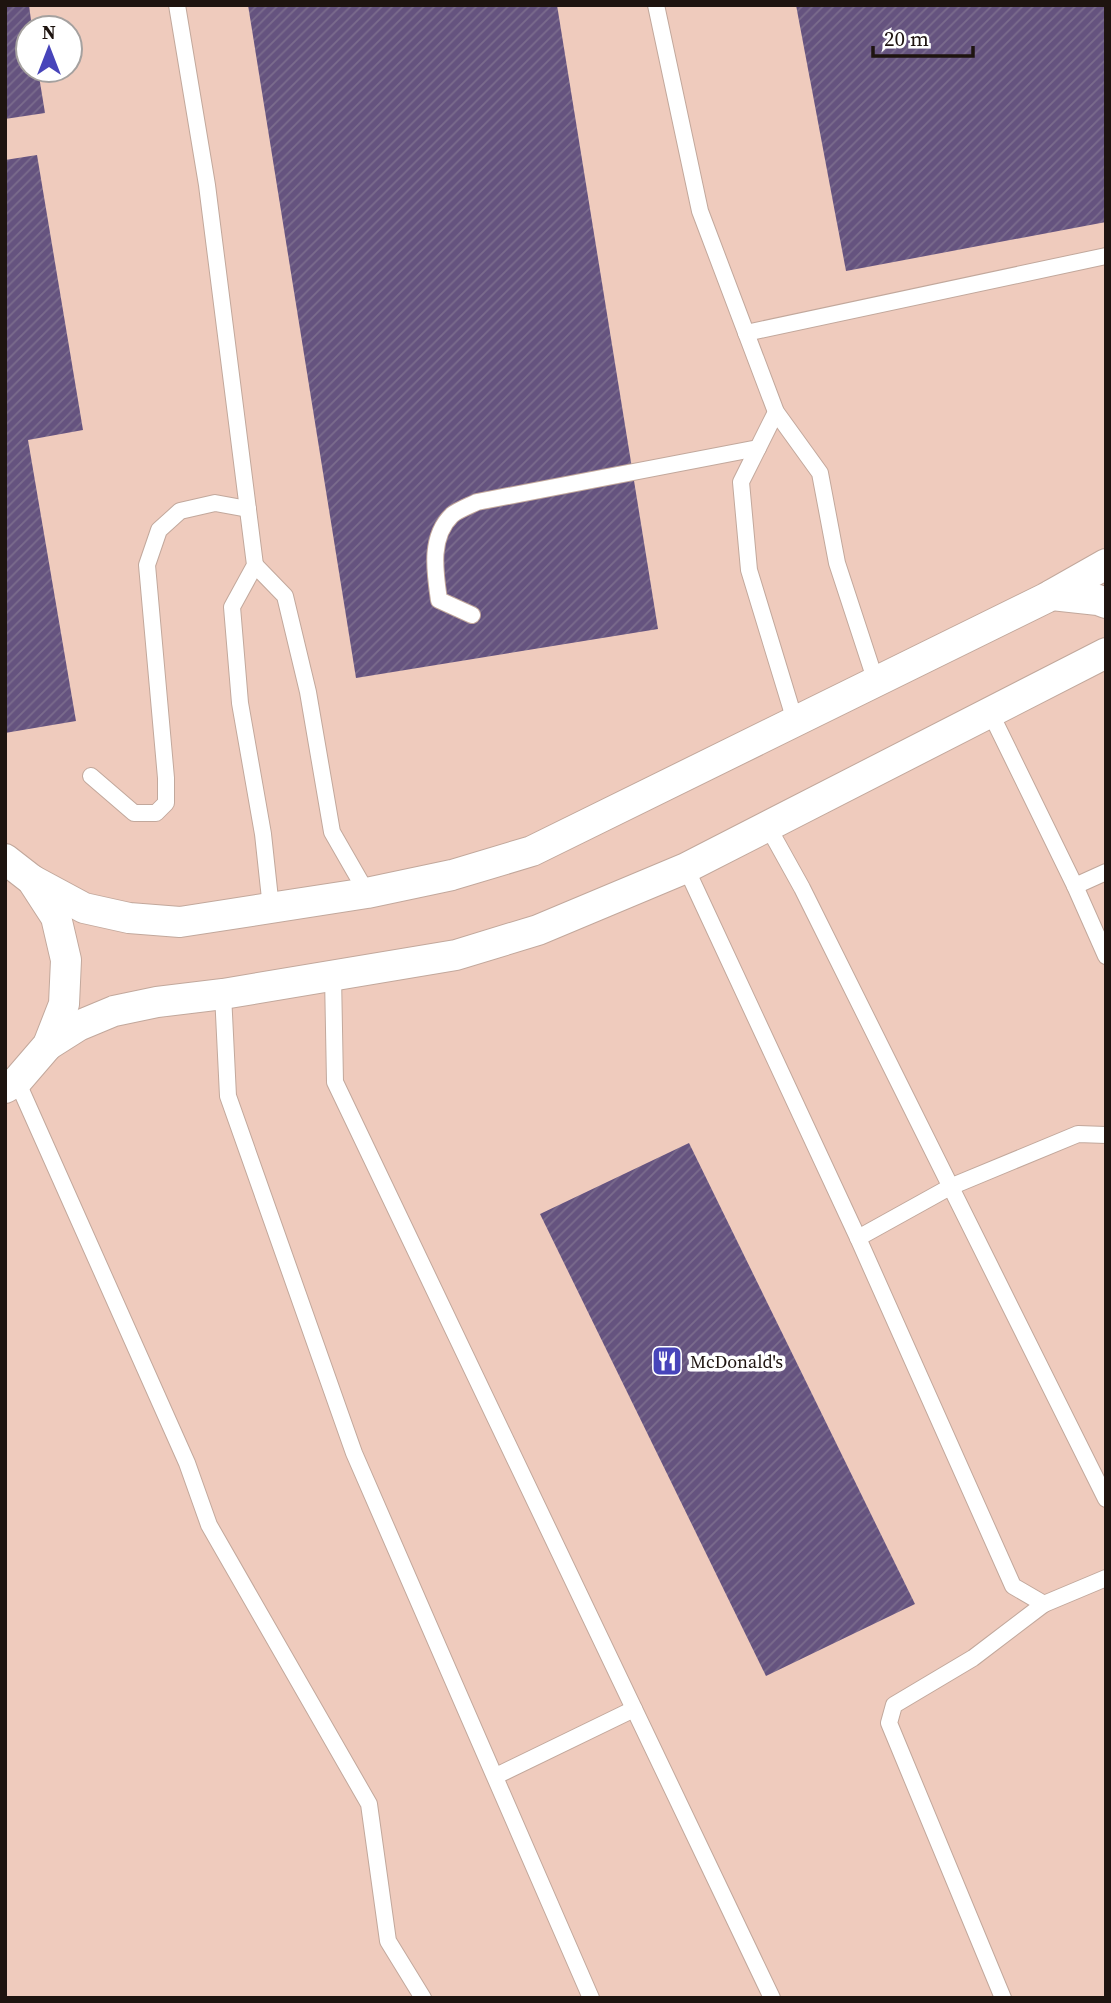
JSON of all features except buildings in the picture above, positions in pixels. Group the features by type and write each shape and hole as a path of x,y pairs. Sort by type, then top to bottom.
{"street":[{"path":"5,859 32,880 84,908 129,918 180,922 367,893 452,874 532,851 1052,595 1106,564"},
{"path":"1052,595 1106,603"},
{"path":"11,1084 48,1045 78,1026 114,1011 456,955 538,930 686,868 1100,654"},
{"path":"32,880 56,917 66,960 64,1004 48,1045"}],"lane":[{"path":"177,5 207,185 255,565 232,607 240,703 263,835 271,908"},
{"path":"656,5 700,211 776,412 820,473 838,563 876,682"},
{"path":"746,333 1106,256"},
{"path":"776,412 740,482 749,570 795,721"},
{"path":"472,615 439,600 434,568 439,534 453,515 477,502 758,448"},
{"path":"91,776 134,813 156,813 166,803 147,565 159,530 180,511 215,503 248,509"},
{"path":"255,565 285,596 308,692 332,832 367,893"},
{"path":"990,712 1106,956"},
{"path":"767,825 808,900 1106,1499"},
{"path":"686,868 858,1238 1013,1586 1044,1604"},
{"path":"1075,886 1106,872"},
{"path":"332,976 335,1082 772,1998"},
{"path":"223,994 229,1096 354,1454 591,1998"},
{"path":"11,1084 187,1463 209,1525 369,1804 388,1941 423,1998"},
{"path":"858,1238 950,1186 1077,1134 1106,1135"},
{"path":"1003,1998 890,1723 894,1705 974,1658 1044,1604 1106,1577"},
{"path":"496,1776 634,1709"}],"shaded area":[{"path":"5,5 1106,5 1106,1998 5,1998"}],"place":[{"name":"McDonald's","path":"667,1361"}]}
